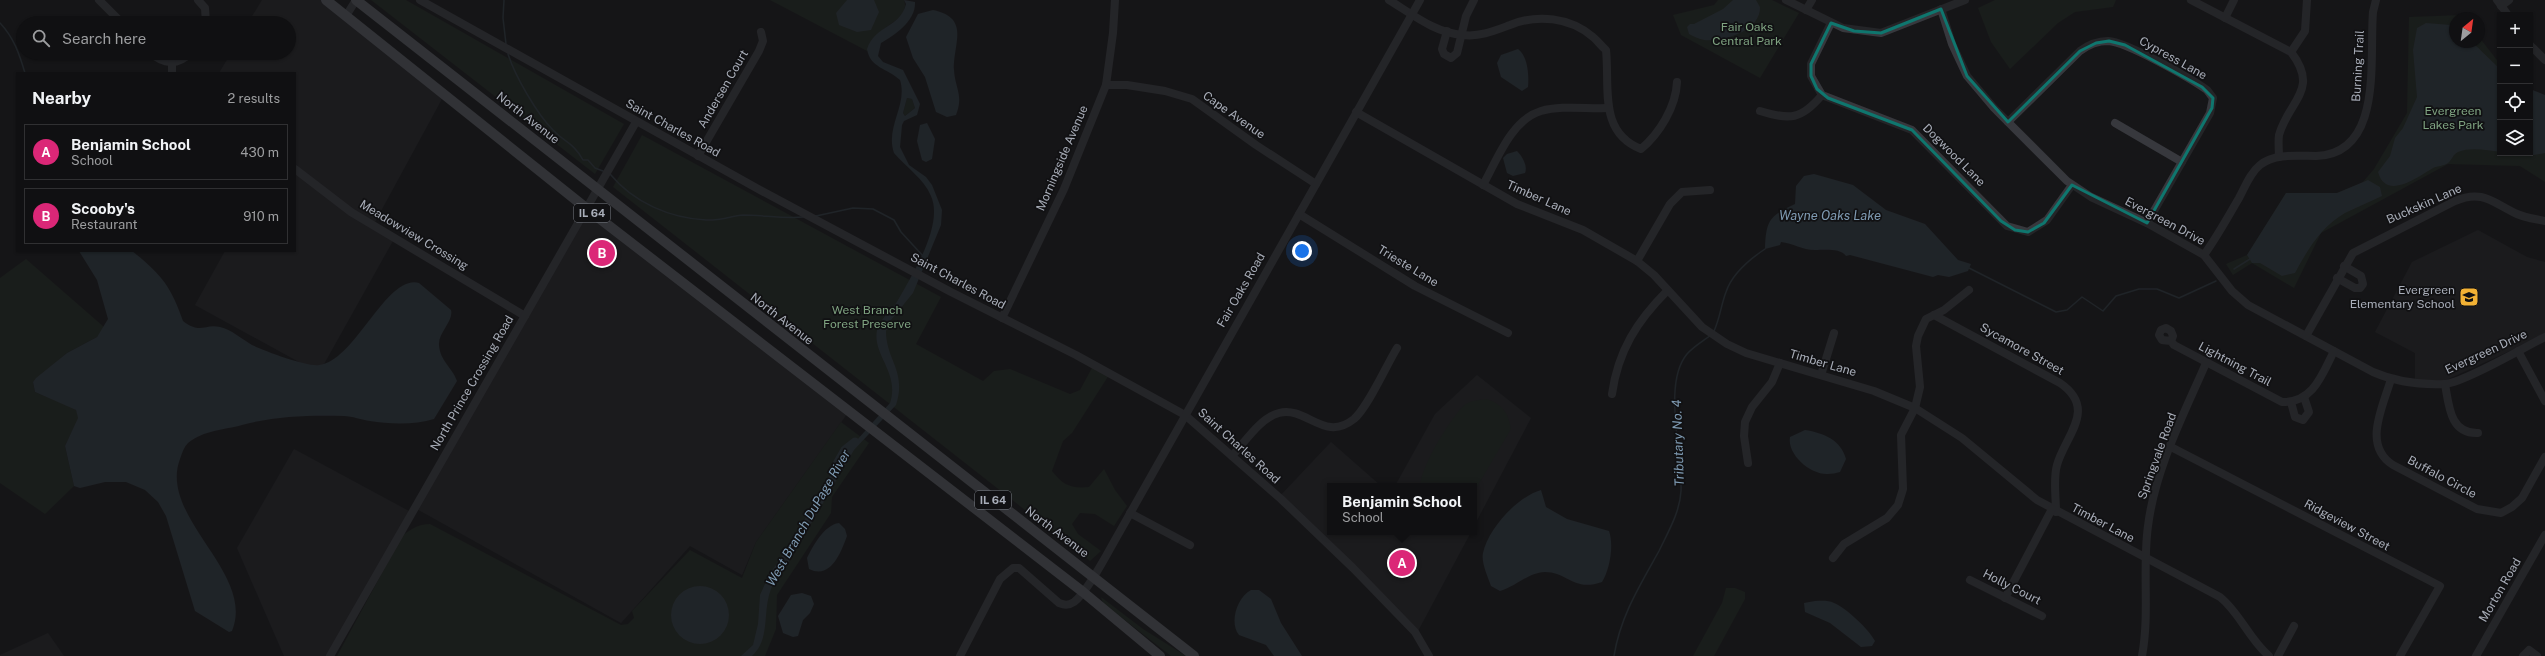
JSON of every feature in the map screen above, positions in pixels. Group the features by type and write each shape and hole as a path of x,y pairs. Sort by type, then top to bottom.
{"main road":[{"name":"IL 64","path":"326,0 586,208 881,438 1083,592 1160,656"},
{"name":"North Avenue","path":"356,0 598,189 894,424 1093,575 1194,656"}],"street":[{"path":"99,0 115,16"},
{"path":"346,16 356,0"},
{"name":"Saint Charles Road","path":"420,0 698,156 934,283 1076,354 1185,415 1232,456 1353,568 1415,632 1429,656"},
{"name":"Morningside Avenue","path":"1002,318 1067,182 1106,85 1114,33 1115,0"},
{"path":"1389,0 1435,28 1461,35 1488,34 1523,20 1533,18 1549,18 1568,23 1588,33 1606,50 1608,108 1616,128 1624,140 1641,149 1654,138 1670,109 1677,82"},
{"name":"Fair Oaks Road","path":"1083,592 1130,513 1420,0"},
{"path":"1447,31 1442,49 1447,57 1451,58 1457,53 1466,16 1474,0"},
{"path":"1786,0 1831,23 1854,31 1881,33 1965,0"},
{"path":"1806,10 1812,0"},
{"path":"2191,0 2291,52 2303,70 2304,84 2300,96 2281,130 2279,157"},
{"path":"2225,18 2234,0"},
{"path":"2291,52 2305,31 2307,0"},
{"name":"Burning Trail","path":"2204,255 2253,172 2264,162 2279,157 2334,155 2354,139 2365,117 2369,101 2372,12 2376,0"},
{"path":"2506,12 2499,3 2509,0"},
{"path":"200,1 205,8 206,16"},
{"name":"Evergreen Drive","path":"1941,9 1952,44 1967,76 2008,122 2072,185 2091,197 2147,223 2204,255 2243,301 2306,336 2391,379 2410,383 2445,384 2476,372 2545,337"},
{"path":"1760,111 1787,117 1796,116 1809,110 1822,95 1814,83 1810,69 1831,23"},
{"name":"Andersen Court","path":"698,156 759,51 763,41 761,32"},
{"name":"Cypress Lane","path":"2008,122 2084,48 2103,42 2119,43 2202,87 2213,98 2210,113 2147,223"},
{"path":"2533,48 2545,60"},
{"path":"161,60 172,63 181,60"},
{"path":"172,63 172,72"},
{"name":"Cape Avenue","path":"1106,85 1127,85 1159,90 1192,99 1256,145 1316,184"},
{"name":"Dogwood Lane","path":"1822,95 1912,130 2002,221 2012,228 2029,236 2047,220 2072,185"},
{"path":"1483,185 1515,129 1530,116 1549,110 1608,108"},
{"name":"Timber Lane","path":"1356,112 1523,207 1583,230 1637,261 1654,274 1667,291 1691,317 1712,335 1735,348 1874,391 1915,408 1957,434 2029,494 2054,510 2224,601 2269,656"},
{"name":"North Prince Crossing Road","path":"330,656 636,122"},
{"path":"2115,123 2182,162"},
{"name":"Meadowview Crossing","path":"296,170 351,212 524,316"},
{"path":"1637,261 1666,210 1682,192 1710,190"},
{"name":"Buckskin Lane","path":"2306,336 2349,256 2361,247 2466,196 2482,197 2522,216 2545,221"},
{"name":"Trieste Lane","path":"1299,214 1415,286 1508,333"},
{"path":"2337,278 2355,288 2360,288 2363,284 2361,276 2344,266"},
{"path":"1833,558 1844,544 1887,518 1898,505 1903,489 1901,436 1915,408 1920,387 1916,346 1918,336 1926,319 1969,290"},
{"path":"1612,394 1616,368 1630,335 1643,316 1667,291"},
{"name":"Sycamore Street","path":"1934,315 2060,383 2071,393 2077,404 2078,419 2057,466 2054,510 2005,598"},
{"path":"1821,375 1834,333"},
{"name":"Lightning Trail","path":"2171,341 2206,363 2278,401 2291,402 2304,398"},
{"path":"1232,456 1263,422 1279,413 1296,413 1327,427 1340,426 1350,421 1360,412 1397,348"},
{"path":"2291,402 2295,417 2303,420 2308,412 2304,398 2315,388 2334,351"},
{"path":"2518,351 2545,401"},
{"path":"1748,463 1744,436 1745,422 1752,407 1772,382 1780,363"},
{"name":"Springvale Road","path":"2142,656 2145,624 2145,558 2150,510 2171,447 2206,363"},
{"name":"Buffalo Circle","path":"2391,379 2376,431 2376,446 2382,456 2393,465 2477,509 2501,513 2512,507 2522,498 2545,456"},
{"path":"2445,384 2450,412 2455,422 2461,430 2468,433 2478,433"},
{"name":"Ridgeview Street","path":"2171,447 2440,586 2400,656"},
{"path":"1130,513 1190,545"},
{"name":"Morton Road","path":"2476,656 2545,535"},
{"path":"960,656 1000,579 1012,568 1019,568 1059,603 1066,605 1074,602 1083,592"},
{"name":"Holly Court","path":"1970,580 2042,616"},
{"path":"2278,656 2294,626"},
{"path":"2523,656 2529,650 2537,656"}],"highlighted area":[{"path":"1941,9 1967,76 2008,122 2080,51 2096,43 2109,41 2125,45 2202,87 2213,98 2212,108 2147,223 2072,185 2044,223 2028,232 2015,230 2001,221 1912,130 1828,98 1817,89 1811,76 1811,64 1831,23 1854,31 1881,33"}],"shaded area":[{"path":"262,0 323,0 443,97 375,222 348,206 296,165 296,72 220,72 227,60 296,60 296,16 252,16"},
{"path":"296,172 394,239 319,373 195,305 224,252 296,252"},
{"path":"587,211 847,414 756,542 742,575 690,546 621,623 415,508"},
{"name":"Evergreen Elementary School","path":"2478,230 2527,257 2545,262 2545,335 2444,381 2415,381 2415,353 2375,332 2412,262"},
{"path":"1477,375 1531,418 1477,520 1477,483 1397,483 1435,414"},
{"path":"1331,442 1378,483 1327,483 1327,535 1469,535 1418,631 1281,495"},
{"path":"294,449 409,511 327,656 284,656 237,548"},
{"path":"48,633 64,656 0,656 0,655"}],"green space":[{"path":"371,0 406,0 624,124 595,174"},
{"path":"770,0 904,0 905,6 898,19 881,32 869,52"},
{"name":"Fair Oaks Central Park","path":"1718,0 1772,0 1799,13 1760,78 1681,35 1673,15 1714,5"},
{"path":"1995,0 2116,0 2113,7 2075,12 2058,23 2010,69 1991,42 1978,8"},
{"name":"Evergreen Lakes Park","path":"2449,15 2449,48 2485,48 2485,45 2497,60 2497,156 2533,156 2533,91 2538,95 2545,96 2545,182 2520,166 2448,164 2321,233 2294,288 2252,263 2233,275 2226,264 2247,255 2286,193 2337,193 2362,183 2374,169 2407,113 2409,17"},
{"path":"907,98 912,99 915,108 905,116 903,113"},
{"name":"West Branch Forest Preserve","path":"642,135 941,297 916,344 983,381 994,371 1010,369 1070,394 1080,390 1093,366 1109,375 1072,433 1063,441 1052,471 1060,480 1072,487 1089,487 1104,469 1115,490 1127,506 1114,526 1095,514 1080,513 1072,524 1078,534 1101,551 1090,561 613,187"},
{"path":"26,259 104,327 97,337 67,353 33,382 35,392 71,407 76,410 79,418 65,446 74,486 45,514 0,483 0,278"},
{"path":"1487,399 1497,404 1504,410 1511,429 1477,487 1477,483 1421,483 1430,456 1445,430 1460,409 1473,401"},
{"path":"841,422 869,443 832,497 831,513 777,595 776,629 765,656 745,656 751,647 743,656 337,656 402,536 412,529 422,525 430,524 621,625 628,624 634,618 632,611 690,550 742,578 756,542"},
{"path":"1726,588 1735,588 1745,592 1745,599 1714,656 1693,656 1722,603"},
{"path":"1101,597 1143,629 1186,656 1171,656 1103,603"}],"water":[{"path":"847,0 874,0 879,12 871,30 857,32 839,25 836,13"},
{"path":"904,0 915,2 912,15 904,27 881,43 878,56 883,62 903,70 920,104 917,115 904,121 902,125 900,147 909,165 926,177 932,185 942,210 941,225 913,293 891,320 886,331 889,350 898,374 899,393 896,405 854,450 788,563 772,586 768,598 762,642 752,656 741,656 753,645 758,624 760,595 769,575 789,546 848,445 857,440 890,403 892,392 891,382 889,373 878,348 877,330 883,318 893,308 898,300 925,250 933,221 934,208 931,196 924,184 894,153 892,134 901,98 902,89 900,80 875,64 867,49 876,35 898,18 903,12 906,4","holes":["907,98 912,99 915,108 905,116 903,113"]},
{"path":"1733,0 1756,0 1760,7 1759,15 1748,29 1730,37 1712,40 1702,40 1689,34 1687,27 1690,24 1694,24 1723,9"},
{"path":"933,10 945,14 952,19 956,26 957,33 954,70 959,102 956,115 947,117 936,112 925,77 913,58 906,37 918,14"},
{"path":"2426,23 2449,25 2449,48 2478,48 2497,66 2497,152 2479,149 2463,150 2456,153 2446,164 2433,168 2411,181 2395,186 2388,185 2382,181 2378,172 2390,156 2395,138 2403,128 2417,97 2413,50 2417,28"},
{"path":"1518,49 1524,56 1528,72 1528,87 1522,91 1501,77 1497,63 1501,55"},
{"path":"2533,90 2545,95 2545,153 2533,155"},
{"path":"927,123 935,139 932,159 926,162 922,160 917,141 920,125"},
{"path":"1517,151 1524,161 1526,170 1525,173 1513,176 1507,173 1503,158 1507,154"},
{"name":"Wayne Oaks Lake","path":"1814,174 1853,185 1886,210 1925,224 1958,260 1971,264 1968,271 1949,277 1938,275 1933,277 1850,255 1846,256 1844,253 1836,251 1810,250 1781,242 1780,245 1765,249 1766,232 1771,220 1779,212 1795,204 1796,186 1804,176"},
{"path":"2368,180 2380,187 2382,196 2345,213 2329,225 2310,247 2295,273 2282,276 2260,263 2252,263 2247,255 2286,193 2337,193"},
{"path":"80,252 133,252 158,274 174,299 183,321 189,325 199,328 215,326 224,328 258,348 286,358 313,365 319,365 332,360 345,350 382,304 395,292 407,284 419,283 451,310 450,318 441,336 439,345 444,360 457,381 434,419 419,422 394,423 377,422 344,416 305,416 280,418 254,422 207,433 194,439 185,446 180,459 177,481 182,502 193,524 220,566 231,588 236,609 232,631 229,632 195,611 166,516 158,502 145,490 126,482 105,482 80,488 74,486 65,446 78,418 76,410 35,392 33,382 36,378 67,353 97,337 108,319 97,280"},
{"path":"1805,430 1825,435 1836,442 1844,452 1846,459 1840,472 1828,474 1814,471 1796,457 1792,451 1790,437"},
{"path":"1541,490 1546,507 1567,519 1609,531 1611,550 1609,564 1602,582 1584,585 1560,575 1545,572 1527,577 1500,591 1491,586 1485,570 1483,553 1491,534 1497,524 1513,507 1523,499"},
{"path":"839,523 845,529 847,536 834,563 823,571 809,569 807,558 816,542 824,532"},
{"path":"700,586 716,591 724,599 729,615 724,631 716,639 700,644 684,639 676,631 671,615 676,599 684,591"},
{"path":"1251,590 1259,590 1271,599 1281,623 1302,656 1274,656 1266,645 1239,635 1235,624 1236,611 1242,598"},
{"path":"802,593 811,596 814,604 810,613 803,620 798,636 793,637 783,633 778,616 791,595"},
{"path":"1815,601 1832,602 1851,614 1872,636 1875,641 1872,646 1861,647 1830,623 1805,612 1804,603"}],"waterway":[{"path":"504,0 503,18 506,44"},
{"path":"0,23 16,46"},
{"path":"508,54 527,94 547,123 557,134 576,150 583,160 588,160 595,168 603,171"},
{"path":"21,60 25,72"},
{"path":"610,174 641,201 679,216 693,219 711,220 743,215 789,218 803,217"},
{"path":"816,216 853,208 873,209 894,220 901,232 923,256"},
{"name":"Tributary No. 4","path":"1714,331 1729,285 1737,273 1753,257 1765,249"},
{"name":"Tributary No. 4","path":"2234,269 2250,259"},
{"name":"Tributary No. 4","path":"1969,268 2056,312 2067,310 2082,297 2103,311 2116,296 2139,289 2157,289 2179,298 2216,281"},
{"name":"Tributary No. 4","path":"1614,656 1626,615 1673,522 1680,499 1681,476 1675,420 1676,383 1680,367 1689,351 1711,335"},
{"name":"West Branch DuPage River","path":"837,464 845,450 855,442"}],"place":[{"name":"Scooby's","path":"602,253"},
{"name":"Evergreen Elementary School","path":"2469,297"},
{"name":"Benjamin School","path":"1402,563"}]}
